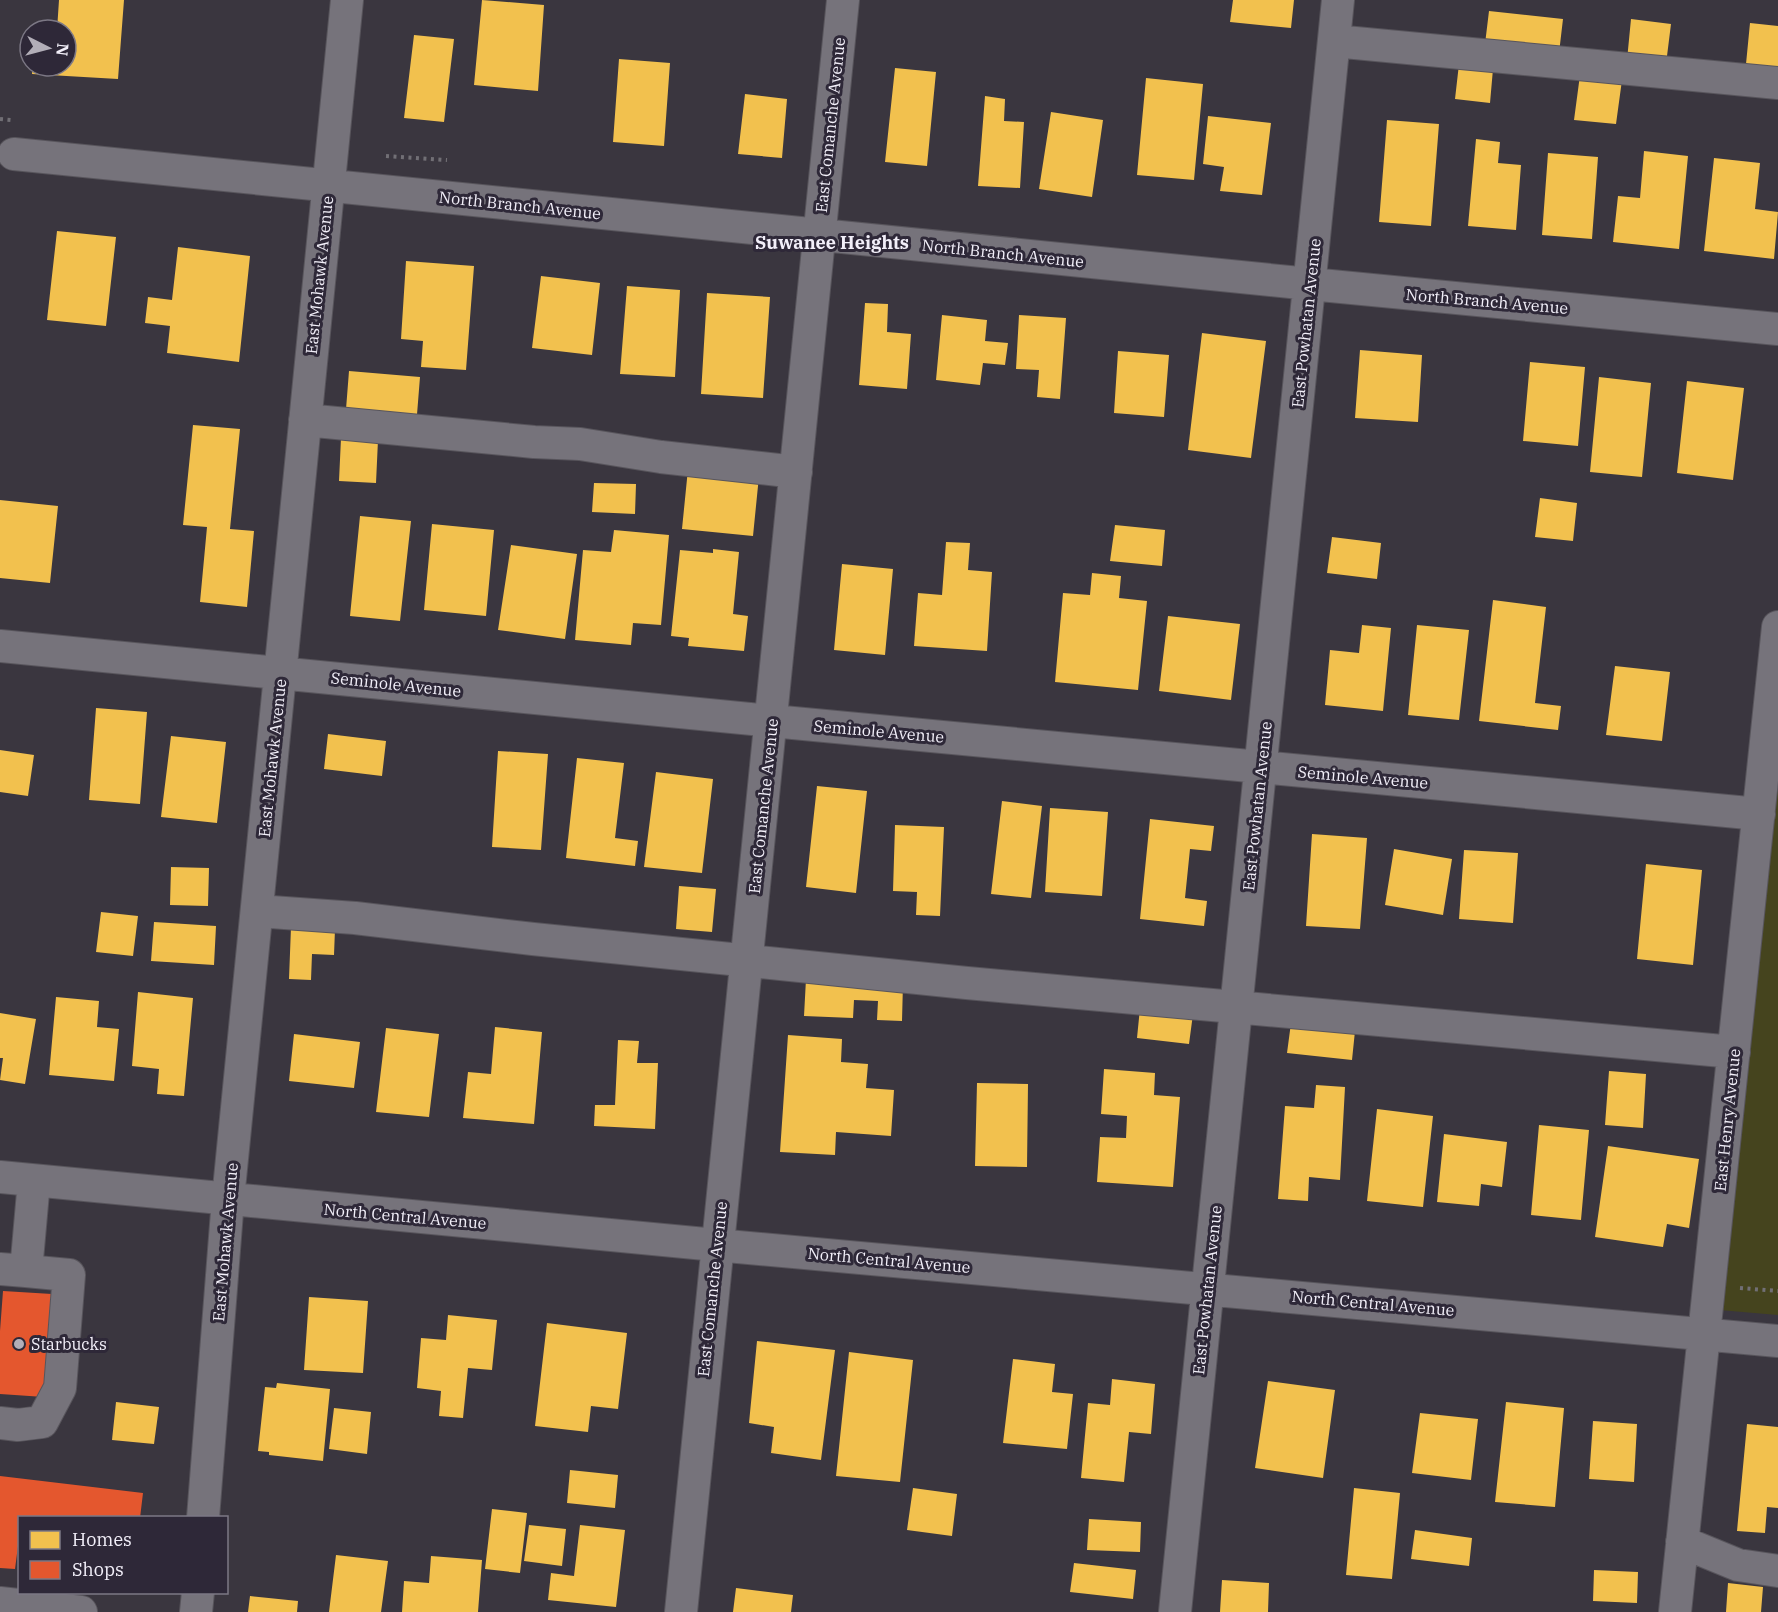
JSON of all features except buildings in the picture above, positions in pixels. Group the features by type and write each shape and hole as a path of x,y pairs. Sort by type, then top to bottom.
{"street":[{"name":"East Mohawk Avenue","path":"203,1516 228,1199 347,0"},
{"name":"East Comanche Avenue","path":"681,1612 843,0"},
{"name":"East Powhatan Avenue","path":"1175,1612 1338,0"},
{"path":"1334,41 1778,83"},
{"name":"North Branch Avenue","path":"14,154 1778,329"},
{"path":"305,420 534,442 580,444 661,457 795,472"},
{"name":"East Henry Avenue","path":"1675,1612 1759,814 1771,774 1778,627"},
{"name":"Seminole Avenue","path":"0,646 1759,814"},
{"path":"257,911 355,918 746,961 1734,1052"},
{"name":"North Central Avenue","path":"0,1178 1778,1341"},
{"path":"0,1423 18,1425 42,1422 60,1388 69,1275 13,1270 34,1181"},
{"path":"1682,1542 1738,1565 1778,1571"},
{"path":"196,1612 198,1594"},
{"path":"0,1603 81,1612"}],"shaded area":[{"path":"1778,747 1778,1315 1719,1310"}],"place":[{"name":"Starbucks","path":"19,1344"}],"district":[{"name":"Suwanee Heights","path":"832,242"}]}
